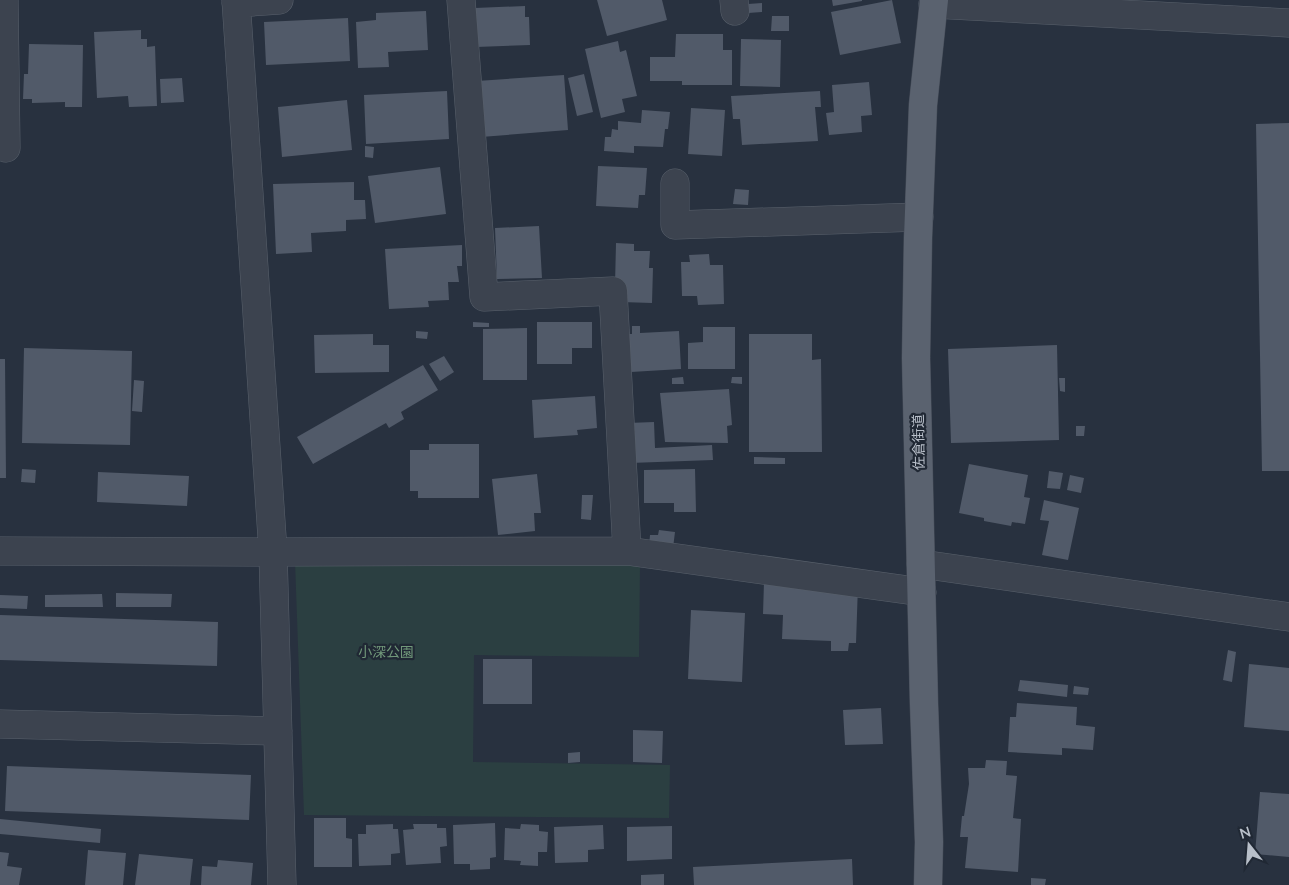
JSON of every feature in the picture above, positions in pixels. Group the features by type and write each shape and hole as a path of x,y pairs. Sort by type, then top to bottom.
{"main road":[{"name":"佐倉街道","path":"928,885 929,842 916,358 923,105 934,2"}],"street":[{"path":"4,0 6,148"},
{"path":"279,0 236,2 273,552 282,885"},
{"path":"460,0 484,297 613,291 627,550"},
{"path":"934,2 1289,23"},
{"path":"675,183 675,225 919,217"},
{"path":"0,551 627,550 922,592"},
{"path":"921,564 1289,617"},
{"path":"0,724 278,731"}],"green space":[{"name":"小深公園","path":"295,561 640,565 639,657 474,655 473,762 670,765 669,818 304,815"}],"building":[{"path":"597,0 662,0 667,20 607,36"},
{"path":"832,0 862,0 862,1 833,6"},
{"path":"892,0 901,43 840,55 831,12"},
{"path":"762,3 762,12 748,13 748,4"},
{"path":"525,6 525,17 529,17 530,45 476,47 475,8"},
{"path":"426,11 428,50 388,52 389,67 358,68 356,22 376,20 376,13"},
{"path":"772,16 789,16 789,31 771,31"},
{"path":"348,18 350,61 266,65 264,22"},
{"path":"141,30 141,39 147,39 147,47 155,46 157,106 129,107 128,96 97,98 94,32"},
{"path":"676,34 723,34 723,50 732,50 732,85 682,85 682,81 650,81 650,57 675,57"},
{"path":"741,39 781,40 780,87 740,86"},
{"path":"618,41 620,52 626,50 637,96 622,99 625,112 601,118 585,49"},
{"path":"29,44 83,45 82,107 65,107 65,102 32,103 32,99 23,99 24,74 28,74"},
{"path":"584,74 593,112 577,116 568,78"},
{"path":"564,75 568,130 481,137 477,81"},
{"path":"182,78 184,102 161,103 160,79"},
{"path":"869,82 872,115 861,116 862,132 829,135 826,113 834,112 832,85"},
{"path":"447,91 449,139 366,144 364,95"},
{"path":"820,91 821,107 815,107 818,141 742,145 740,119 733,119 731,96"},
{"path":"347,100 352,150 282,157 278,107"},
{"path":"691,108 725,110 722,156 688,154"},
{"path":"642,110 670,112 668,129 665,129 663,147 634,146 634,153 604,151 605,137 611,137 612,129 618,130 618,121 641,123"},
{"path":"1289,123 1289,471 1262,471 1256,124"},
{"path":"365,146 374,147 373,158 365,157"},
{"path":"598,166 647,168 645,195 639,195 638,208 596,206"},
{"path":"440,167 446,214 375,223 368,176"},
{"path":"354,182 354,200 365,200 366,219 346,220 346,231 311,233 312,252 276,254 273,184"},
{"path":"735,189 749,190 748,205 733,204"},
{"path":"539,226 542,278 497,279 495,228"},
{"path":"616,243 634,244 634,251 650,251 649,268 653,268 652,303 621,302 615,285"},
{"path":"462,245 462,266 457,266 459,282 448,282 449,300 428,301 429,307 389,309 385,249"},
{"path":"709,254 710,265 723,265 724,304 698,305 697,296 682,296 681,262 690,262 689,255"},
{"path":"473,322 489,323 489,327 473,327"},
{"path":"537,322 592,322 592,348 572,348 572,364 537,364"},
{"path":"632,326 640,326 640,333 679,331 681,369 631,372 629,334 632,334"},
{"path":"703,327 735,327 735,369 688,369 688,343 703,342"},
{"path":"527,328 527,380 483,380 483,329"},
{"path":"416,331 428,332 427,339 416,338"},
{"path":"373,334 373,345 389,345 389,372 315,373 314,335"},
{"path":"749,334 812,334 812,360 821,359 822,452 749,452"},
{"path":"1057,345 1059,440 951,443 948,349"},
{"path":"24,348 132,351 130,445 22,443"},
{"path":"444,356 454,372 440,381 429,364"},
{"path":"0,359 5,359 6,478 0,478"},
{"path":"423,365 438,390 401,412 404,419 389,428 386,423 313,464 297,437"},
{"path":"683,377 684,384 672,384 672,378"},
{"path":"732,377 742,377 742,384 731,383"},
{"path":"1059,378 1065,378 1065,392 1060,391"},
{"path":"134,380 144,381 142,412 132,411"},
{"path":"729,389 732,425 727,426 728,443 665,442 660,393"},
{"path":"595,396 597,428 577,430 578,435 534,438 532,400"},
{"path":"654,422 655,448 712,445 713,460 630,463 628,423"},
{"path":"1076,426 1085,426 1084,436 1076,436"},
{"path":"429,444 479,444 479,498 418,498 418,491 410,491 410,450 429,450"},
{"path":"754,457 785,458 785,464 754,464"},
{"path":"969,464 1028,475 1024,497 1030,498 1025,524 1012,522 1011,526 984,521 984,518 959,513"},
{"path":"22,469 36,470 35,483 21,482"},
{"path":"695,469 696,512 674,512 674,503 644,503 644,470"},
{"path":"1049,471 1063,473 1060,489 1047,488"},
{"path":"98,472 189,476 187,506 97,502"},
{"path":"537,474 541,513 534,513 535,531 498,535 492,479"},
{"path":"1070,475 1084,478 1081,493 1067,490"},
{"path":"582,495 593,495 591,520 581,519"},
{"path":"1044,500 1079,508 1068,560 1042,555 1049,521 1040,520"},
{"path":"659,530 675,532 673,548 649,546 650,535 658,535"},
{"path":"764,582 858,585 856,643 849,643 848,651 831,651 831,641 782,639 783,615 763,614"},
{"path":"116,593 172,594 171,607 116,607"},
{"path":"102,594 103,607 45,607 45,595"},
{"path":"0,595 28,596 27,609 0,608"},
{"path":"691,610 745,613 742,682 688,679"},
{"path":"0,615 218,622 217,666 0,660"},
{"path":"1228,650 1236,652 1232,682 1223,680"},
{"path":"483,659 532,659 532,704 483,704"},
{"path":"1249,664 1289,668 1289,731 1244,727"},
{"path":"1020,680 1068,685 1067,697 1018,691"},
{"path":"1074,686 1089,688 1088,695 1073,694"},
{"path":"1017,703 1077,707 1076,725 1095,727 1093,750 1062,748 1062,755 1008,752 1010,717 1016,717"},
{"path":"881,708 883,744 845,745 843,710"},
{"path":"633,730 663,731 662,763 633,762"},
{"path":"580,752 580,762 568,763 568,753"},
{"path":"986,760 1007,761 1006,775 1017,776 1013,818 1021,819 1018,872 965,868 968,837 960,837 962,816 964,816 969,784 968,768 985,768"},
{"path":"7,766 251,775 249,820 5,811"},
{"path":"1260,792 1289,794 1289,857 1255,854"},
{"path":"314,818 346,818 346,838 352,839 352,867 314,867"},
{"path":"0,819 101,829 100,843 0,834"},
{"path":"495,823 496,857 490,858 490,869 470,870 470,864 454,864 453,825"},
{"path":"393,824 393,829 398,829 400,853 391,854 391,865 359,866 358,834 366,834 366,825"},
{"path":"413,824 437,824 437,828 446,828 447,846 440,847 441,863 406,865 403,830 414,829"},
{"path":"521,824 539,825 539,831 548,832 547,852 538,852 538,866 520,865 521,861 504,860 505,828 520,829"},
{"path":"603,825 604,849 588,850 588,862 555,863 554,827"},
{"path":"672,826 672,859 627,861 627,827"},
{"path":"88,850 126,853 123,885 85,885"},
{"path":"0,852 9,853 7,866 22,868 19,885 0,885"},
{"path":"139,854 193,859 190,885 135,885"},
{"path":"852,859 853,885 694,885 693,867"},
{"path":"218,860 253,863 251,885 201,885 202,866 217,867"},
{"path":"664,874 664,885 641,885 641,875"},
{"path":"1031,878 1046,879 1045,885 1031,885"}]}
